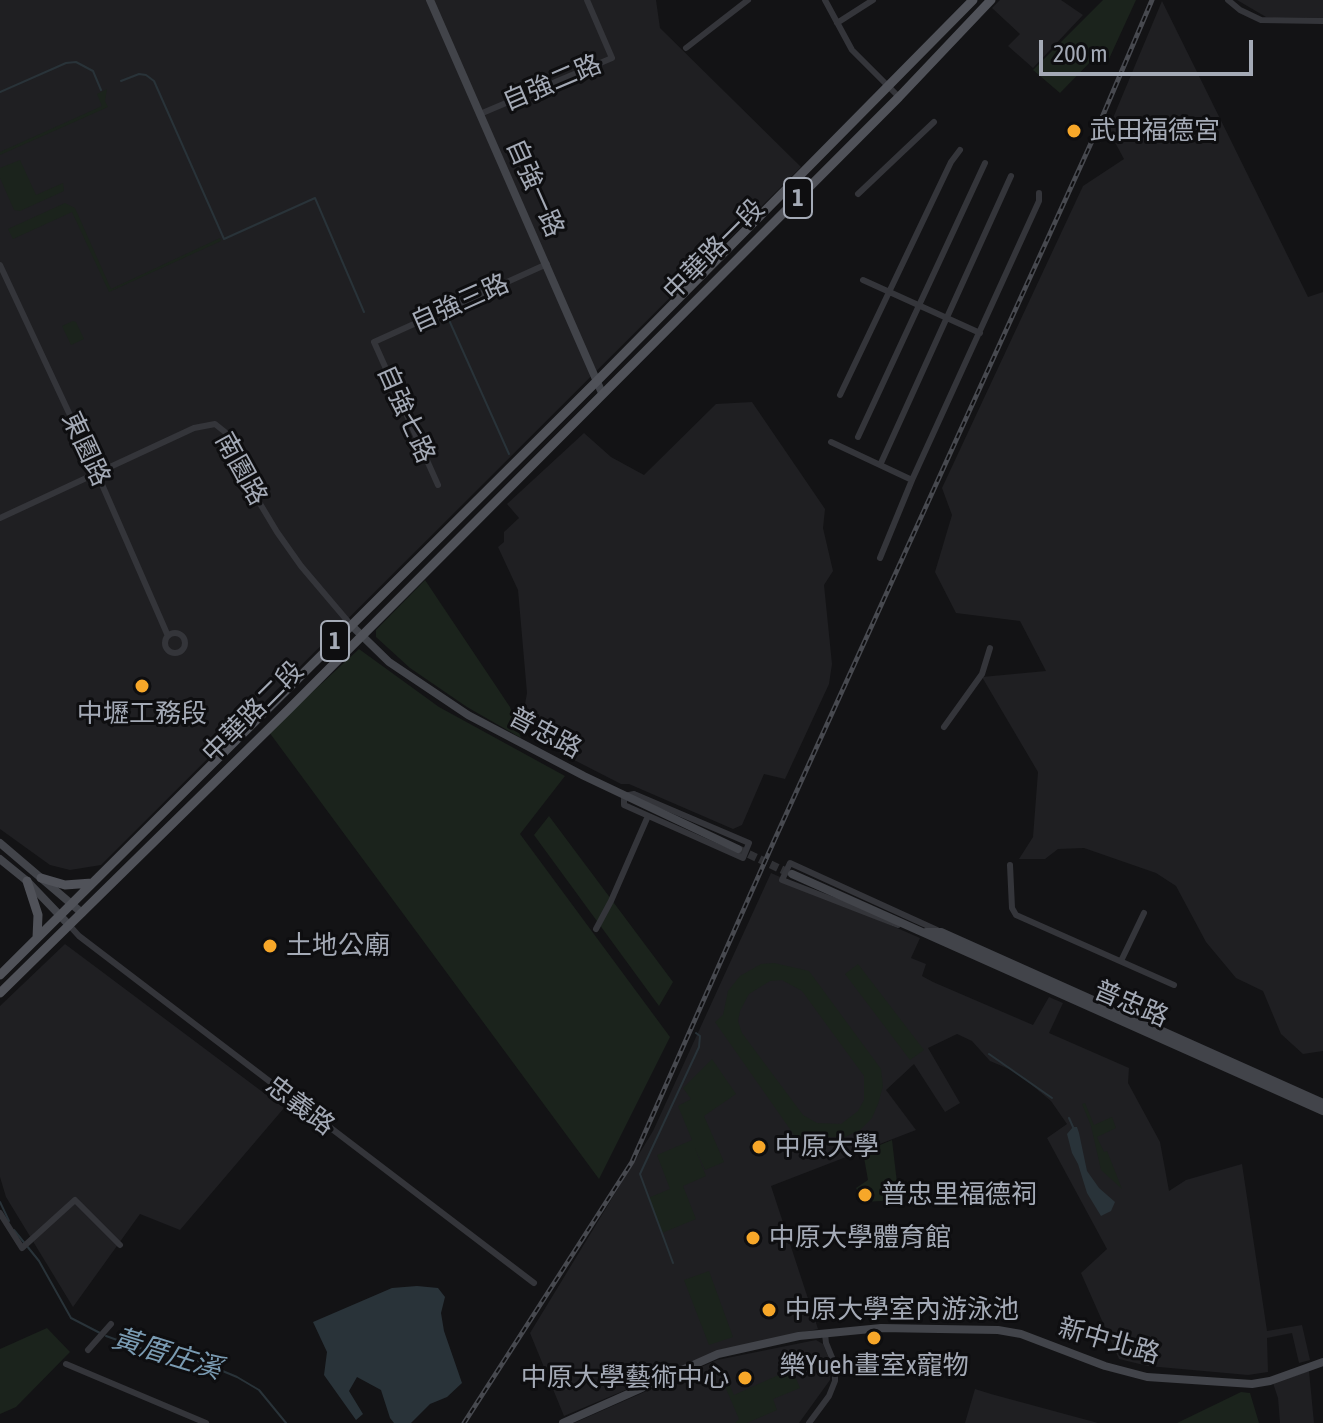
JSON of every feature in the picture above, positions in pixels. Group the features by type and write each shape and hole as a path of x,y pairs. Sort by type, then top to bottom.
{"main road":[{"name":"中華路一段","path":"598,380 973,0"},
{"name":"中華路一段","path":"602,393 899,97 991,0"},
{"name":"中華路二段","path":"0,975 598,380"},
{"name":"中華路二段","path":"0,993 602,393"},
{"path":"41,878 65,885 92,883"},
{"path":"27,881 38,915 37,938"}],"street":[{"name":"自強一路","path":"430,0 602,393"},
{"name":"自強二路","path":"480,114 612,58 587,0"},
{"path":"733,0 737,7"},
{"path":"686,48 748,0"},
{"path":"825,0 852,50 899,97"},
{"path":"837,23 873,0"},
{"path":"1228,0 1261,20 1323,21"},
{"path":"858,194 934,122"},
{"path":"840,395 951,162 960,150"},
{"path":"858,437 985,163"},
{"path":"881,463 1011,176"},
{"path":"880,558 912,480 1039,201 1039,193"},
{"name":"自強三路","path":"374,342 547,264"},
{"name":"東園路","path":"0,265 97,473 168,636"},
{"path":"863,280 980,333"},
{"name":"自強七路","path":"374,342 438,485"},
{"name":"南園路","path":"0,518 194,428 210,423 218,425 277,532 351,625"},
{"path":"831,442 912,480"},
{"name":"普忠路","path":"351,625 425,689 468,715 624,796 738,849"},
{"path":"944,727 982,674 990,648"},
{"path":"634,794 749,843 743,858 648,816 624,805 624,796 634,794"},
{"path":"596,929 648,816"},
{"path":"0,843 82,913"},
{"path":"0,859 27,881 69,925"},
{"path":"790,863 937,935 782,880 790,863"},
{"path":"1010,865 1012,908 1016,915 1174,985"},
{"name":"普忠路","path":"792,874 1323,1103"},
{"path":"1121,961 1144,913"},
{"name":"忠義路","path":"69,925 91,946 534,1283"},
{"name":"普忠路","path":"937,935 1323,1111"},
{"path":"0,1213 22,1248 75,1200 120,1245"},
{"path":"88,1350 111,1324"},
{"name":"新中北路","path":"563,1423 705,1358 786,1338 825,1334 926,1327 998,1330 1021,1334 1105,1366 1147,1377 1245,1383 1270,1381 1323,1362"},
{"path":"809,1423 829,1396 835,1381 835,1365 825,1334"},
{"path":"66,1364 185,1419 206,1423"}],"shaded area":[{"path":"0,0 656,0 660,28 801,167 101,865 70,870 50,865 0,829"},
{"path":"1000,0 1061,0 1083,15 1033,68 1008,46 1020,34 992,8"},
{"path":"1103,0 1136,0 1108,61 1099,53 1060,93 1033,70"},
{"path":"1237,0 1323,0 1323,18 1266,17"},
{"path":"1162,1 1308,297 1323,292 1323,1051 1303,1054 1281,1034 1263,991 1236,978 1206,942 1176,886 1156,873 1084,848 1058,849 1045,859 1019,859 1033,837 1038,772 982,677 1046,671 1020,621 956,613 935,572 952,515 942,488 1083,186 1124,159 1111,135 1100,143"},
{"path":"107,89 105,101 108,107 0,155 0,152 102,106 97,94"},
{"path":"20,160 36,195 63,183 64,191 20,211 14,210 0,178 0,168"},
{"path":"65,203 75,208 111,289 220,238 221,241 109,292 72,212 13,239 8,229"},
{"path":"73,321 84,339 71,345 62,326"},
{"path":"752,402 825,509 823,528 833,571 824,585 832,664 829,684 785,779 764,774 742,825 733,829 629,784 621,784 541,743 525,704 527,693 518,590 498,547 504,542 504,532 519,518 507,504 584,433 611,457 644,475 716,404"},
{"path":"425,580 510,707 521,738 467,707 410,668 376,637 376,630"},
{"path":"359,649 439,707 565,776 520,834 670,1037 599,1179 269,732"},
{"path":"549,816 673,982 659,1006 534,835"},
{"name":"中原大學","path":"771,873 920,938 911,958 926,964 922,976 933,982 1033,1025 1049,997 1063,1003 1049,1033 1129,1068 1128,1083 1160,1142 1169,1191 1186,1180 1242,1164 1267,1331 1302,1325 1310,1360 1299,1363 1292,1333 1267,1338 1268,1372 1248,1375 1148,1366 1119,1359 1081,1273 1107,1249 1047,1138 1067,1124 1051,1101 1016,1072 990,1061 972,1041 957,1034 928,1048 960,1103 945,1112 914,1064 886,1090 916,1130 771,1186 818,1329 720,1350 564,1416 530,1333 653,1131"},
{"path":"65,944 284,1108 180,1230 140,1214 73,1307 6,1197 0,1177 0,1006"},
{"path":"774,963 809,971 881,1069 883,1086 878,1104 872,1118 860,1130 845,1137 825,1137 811,1132 799,1142 715,1022 723,1015 728,991 740,976 761,964","holes":["782,980 802,991 864,1076 864,1100 858,1111 841,1124 817,1123 803,1115 742,1033 738,1021 749,994 770,981"]},
{"path":"858,964 924,1050 910,1060 845,974"},
{"path":"712,1059 736,1094 704,1116 724,1162 705,1170 695,1148 706,1176 683,1186 696,1219 662,1233 648,1198 670,1189 657,1155 692,1140 678,1106 691,1099 683,1088"},
{"path":"1085,1103 1094,1125 1112,1117 1116,1128 1097,1137 1104,1152 1107,1151 1122,1189 1101,1170 1091,1126 1082,1104"},
{"path":"1077,1127 1079,1133 1087,1171 1099,1188 1115,1202 1111,1211 1101,1216 1087,1193 1072,1153 1067,1134"},
{"path":"892,1140 899,1200 863,1202 856,1188 868,1180 863,1152"},
{"path":"709,1271 733,1337 709,1345 684,1280"},
{"path":"392,1288 438,1288 445,1297 441,1313 444,1331 462,1383 447,1397 430,1404 411,1423 394,1423 381,1390 357,1377 349,1391 363,1414 356,1420 324,1375 327,1352 313,1322"},
{"path":"47,1328 70,1352 16,1407 0,1414 0,1349"},
{"path":"816,1340 823,1344 830,1361 830,1380 799,1423 574,1423 717,1360"},
{"path":"792,1369 800,1388 773,1399 777,1410 747,1423 735,1423 739,1419 721,1377 725,1376 734,1395"},
{"path":"1309,1371 1314,1423 1280,1423 1273,1383"},
{"path":"975,1389 991,1394 1098,1423 965,1423"},
{"path":"1241,1392 1250,1393 1259,1423 1177,1423"}],"waterway":[{"path":"0,92 66,63 76,62 93,71 101,90"},
{"path":"121,81 139,74 154,81 224,239 315,198 364,312"},
{"path":"449,320 509,454"},
{"path":"673,1263 640,1174 699,1047 700,1036 696,1033"},
{"path":"989,1054 1052,1098"},
{"path":"1069,1118 1073,1127"},
{"name":"黃厝庄溪","path":"0,1202 9,1221"},
{"name":"黃厝庄溪","path":"14,1230 39,1261 71,1318 100,1333"},
{"name":"黃厝庄溪","path":"106,1336 148,1351 194,1359 237,1377 259,1390 286,1423"}],"tunnel":[{"path":"738,849 791,874"}],"railway":[{"path":"464,1423 632,1162 1092,141 1152,0"}],"place":[{"name":"武田福德宮","path":"1074,131"},
{"name":"中壢工務段","path":"142,686"},
{"name":"土地公廟","path":"270,946"},
{"name":"中原大學","path":"759,1147"},
{"name":"普忠里福德祠","path":"865,1195"},
{"name":"中原大學體育館","path":"753,1238"},
{"name":"中原大學室內游泳池","path":"769,1310"},
{"name":"樂Yueh畫室x寵物","path":"874,1338"},
{"name":"中原大學藝術中心","path":"745,1378"}]}
